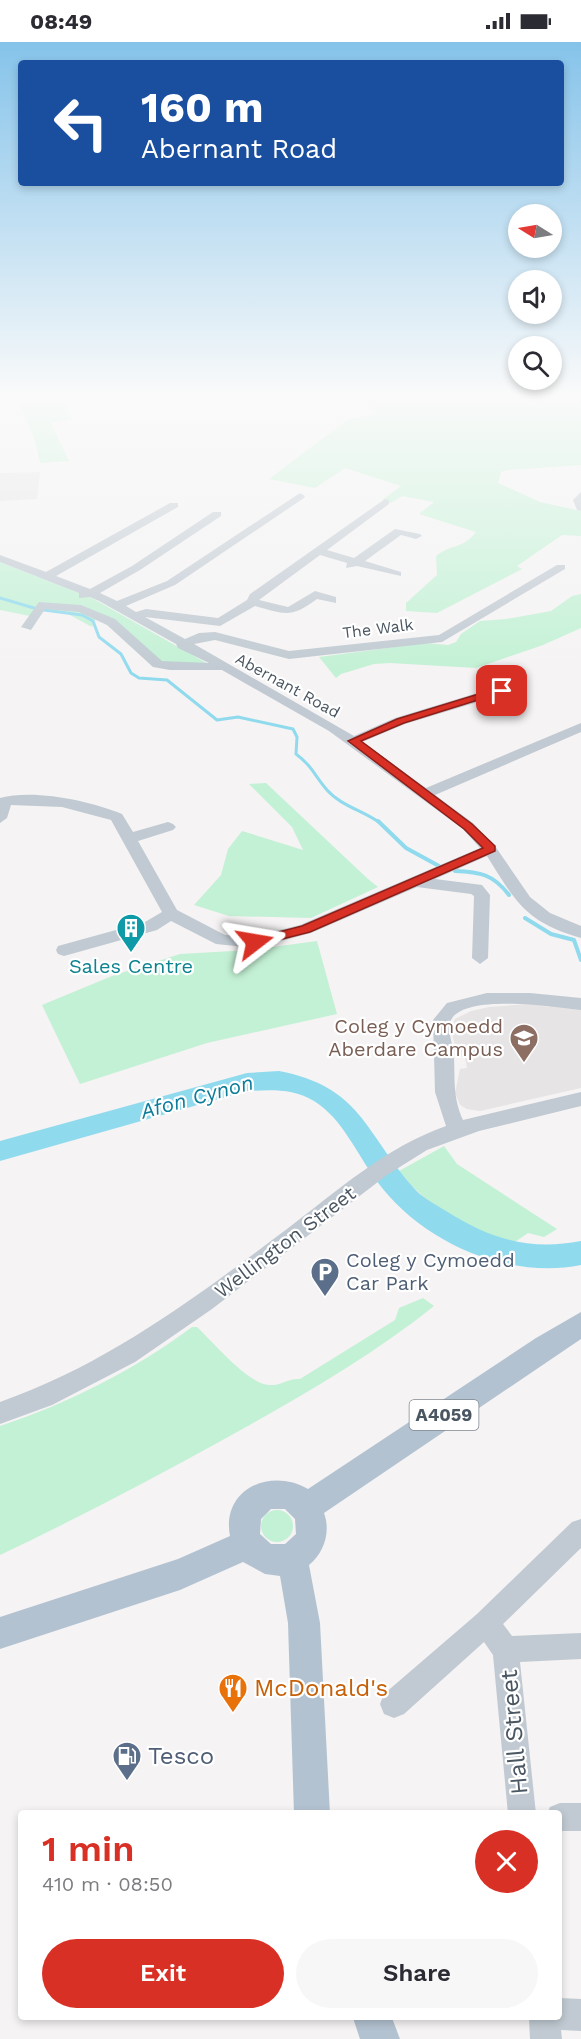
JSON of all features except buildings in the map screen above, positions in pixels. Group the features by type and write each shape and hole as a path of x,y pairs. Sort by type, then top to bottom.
{"main road":[{"name":"A4059","path":"307,1507 581,1324"},
{"path":"289,1494 307,1507 312,1530 309,1541 302,1551 292,1558 273,1560 255,1552 249,1544 245,1533 249,1510 266,1495 289,1494"},
{"path":"0,1632 180,1574 249,1544"},
{"path":"292,1558 303,1623 312,1810"},
{"path":"374,2020 380,2039"}],"street":[{"path":"581,495 578,500 581,508"},
{"path":"117,606 171,583 300,496"},
{"path":"134,616 146,614 220,622 253,602 254,597 385,502"},
{"path":"46,577 174,506"},
{"path":"0,570 73,594 91,593 110,580 136,568 217,514"},
{"path":"353,564 399,531 416,536"},
{"path":"319,551 353,564 397,573"},
{"name":"Abernant Road","path":"0,558 91,593 117,606 353,741 468,826 490,849 524,901 544,917 581,932"},
{"name":"The Walk","path":"182,645 199,637 215,636 289,655 442,638 561,567"},
{"path":"253,602 292,612 315,595 332,600"},
{"path":"27,627 43,605 81,609 111,622 159,664 221,667"},
{"path":"353,741 400,721 522,684"},
{"path":"424,794 580,727"},
{"path":"0,818 5,801 78,805 117,817 131,838 171,914 222,940 255,942 305,929 490,849"},
{"path":"131,838 168,827"},
{"path":"413,881 476,890 482,895 480,958"},
{"path":"63,950 151,926 171,914"},
{"path":"457,1128 445,1100 445,1050 441,1028 444,1016 452,1008 473,1000 514,997 581,1004"},
{"name":"Wellington Street","path":"0,1413 68,1386 133,1353 200,1308 362,1183 397,1159 457,1128 581,1099"},
{"path":"394,1704 486,1623 581,1531"},
{"path":"486,1623 506,1650 581,1646"},
{"name":"Hall Street","path":"506,1650 522,1810"},
{"path":"562,1817 581,1817"},
{"path":"562,2014 581,2015"},
{"path":"545,2020 546,2039"}],"shaded area":[{"path":"0,486 38,486 37,499 0,501"},
{"name":"Coleg y Cymoedd Aberdare Campus","path":"550,1003 581,1007 581,1088 480,1111 467,1109 460,1105 455,1093 460,1069 467,1068 465,1057 458,1057 451,1030 455,1019 471,1011 489,1007 529,1004 550,1007"}],"green space":[{"path":"401,486 505,486 540,502 581,511 581,536 562,535 517,566 522,569 437,613 406,611 406,603 437,575 436,556 462,544 476,532 419,514 434,502 402,496 391,503 382,500"},
{"path":"0,562 92,598 210,665 160,662 104,616 94,621 92,627 68,614 34,609 30,616 0,610"},
{"path":"581,594 581,628 543,645 476,668 374,664 341,674 336,678 319,657 425,643 448,645 456,642 461,634 480,621 551,611 572,596"},
{"path":"266,783 378,887 311,918 229,916 194,905 221,875 228,849 242,831 303,850 292,827 249,784"},
{"path":"317,941 337,1014 207,1043 80,1084 42,1005 112,976 180,954 250,950"},
{"path":"444,1146 457,1164 557,1229 544,1237 528,1233 509,1246 463,1225 435,1206 399,1171"},
{"path":"423,1298 434,1306 383,1344 330,1378 164,1472 0,1555 0,1426 51,1407 100,1384 170,1343 192,1327 197,1327 241,1370 261,1383 273,1385 300,1379 395,1320 399,1308"},
{"path":"277,1510 289,1514 293,1526 289,1538 277,1542 265,1538 261,1526 265,1514"}],"waterway":[{"path":"0,598 34,608"},
{"path":"44,610 82,615 93,621 99,637 121,654 131,673 139,678 167,680 217,720 238,717 293,729 297,737 296,754 310,767 327,790 339,800 380,823"},
{"path":"378,821 406,848 439,866"},
{"path":"455,871 472,872 491,878 509,895"},
{"path":"525,918 551,934 574,940 581,960"},
{"name":"Afon Cynon","path":"0,1151 247,1082 279,1080 305,1085 325,1096 342,1111 406,1198 449,1227 485,1245 521,1256 541,1258 581,1253"}],"place":[{"name":"Sales Centre","path":"131,954"},
{"name":"Coleg y Cymoedd Aberdare Campus","path":"524,1064"},
{"name":"Coleg y Cymoedd Car Park","path":"325,1298"},
{"name":"McDonald's","path":"233,1714"},
{"name":"Tesco","path":"127,1782"}],"route":[{"path":"255,942 305,929 490,849 468,826 353,741 400,721 502,691"}]}
